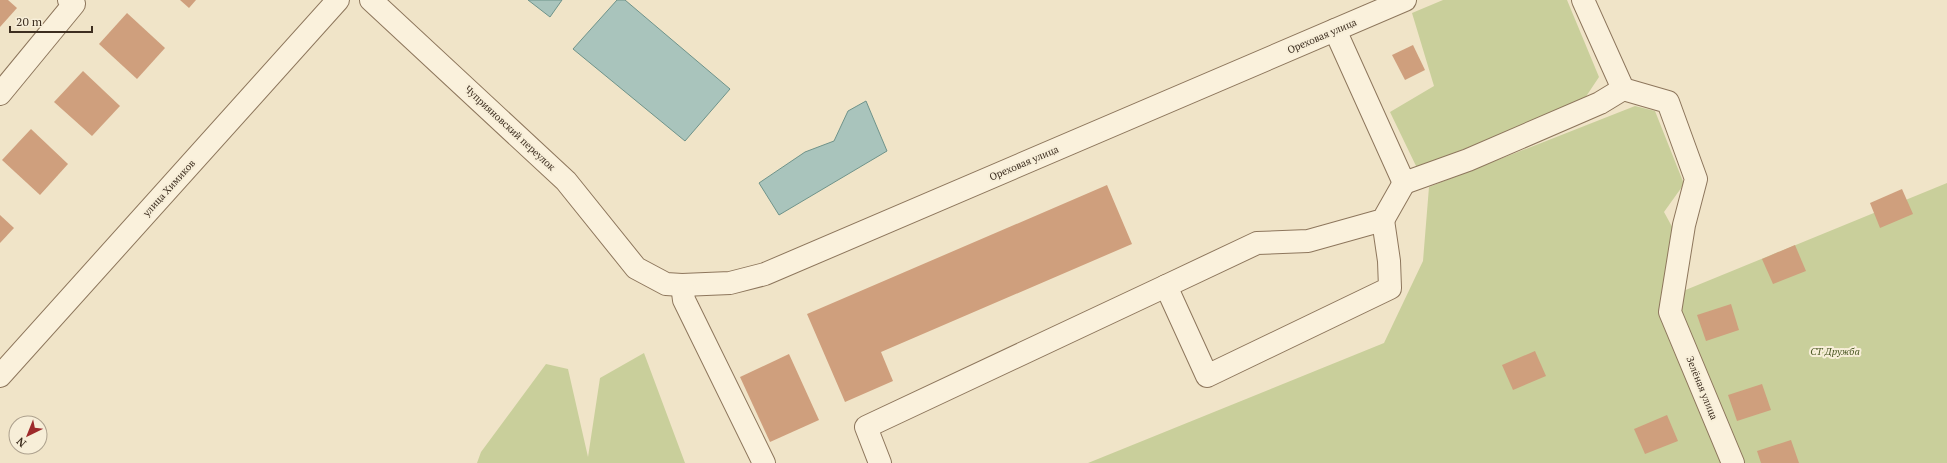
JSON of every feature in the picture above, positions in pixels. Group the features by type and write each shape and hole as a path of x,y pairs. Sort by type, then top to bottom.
{"street":[{"path":"0,94 74,4 69,0"},
{"name":"улица Химиков","path":"0,376 338,0"},
{"name":"Чуприяновский переулок","path":"371,0 566,181 636,268"},
{"name":"Ореховая улица","path":"636,268 666,284 682,285 730,283 764,274 1405,0"},
{"path":"1166,286 1207,376 1390,288 1389,261 1383,220 1404,184 1468,160 1593,106 1623,88 1583,0"},
{"path":"1336,30 1404,184"},
{"name":"Зелёная улица","path":"1623,88 1668,102 1696,179 1684,225 1670,312 1733,463"},
{"path":"880,463 866,427 1257,243 1308,241 1383,220"},
{"path":"682,285 684,300 764,463"}],"green space":[{"path":"1443,0 1567,0 1599,77 1583,101 1417,168 1390,112 1434,86 1412,13"},
{"name":"СТ Дружба","path":"1635,106 1655,111 1684,184 1664,212 1676,234 1666,298 1947,183 1947,463 1088,463 1384,343 1423,261 1429,187"},
{"path":"644,353 685,463 477,463 481,452 546,364 568,369 588,457 600,378"}],"water":[{"path":"528,0 562,0 550,17"},
{"path":"617,0 625,0 730,89 685,141 573,49"},
{"path":"866,101 887,151 779,215 759,183 805,152 834,141 848,111"}],"building":[{"path":"0,0 8,0 17,8 0,27"},
{"path":"180,0 196,0 189,8"},
{"path":"127,13 165,48 137,79 99,44"},
{"path":"1413,45 1425,70 1405,80 1392,55"},
{"path":"83,71 120,106 92,136 54,102"},
{"path":"31,129 68,164 40,195 2,160"},
{"path":"1107,185 1132,244 881,352 893,381 845,402 807,314"},
{"path":"1902,189 1913,214 1880,228 1870,203"},
{"path":"0,215 14,228 0,243"},
{"path":"1795,245 1806,271 1773,284 1762,259"},
{"path":"1731,304 1739,330 1706,341 1697,315"},
{"path":"1535,351 1546,376 1513,390 1502,365"},
{"path":"789,354 819,420 770,442 740,377"},
{"path":"1762,384 1771,410 1737,421 1728,395"},
{"path":"1667,415 1678,441 1645,454 1634,429"},
{"path":"1791,440 1799,463 1761,463 1757,451"}]}
